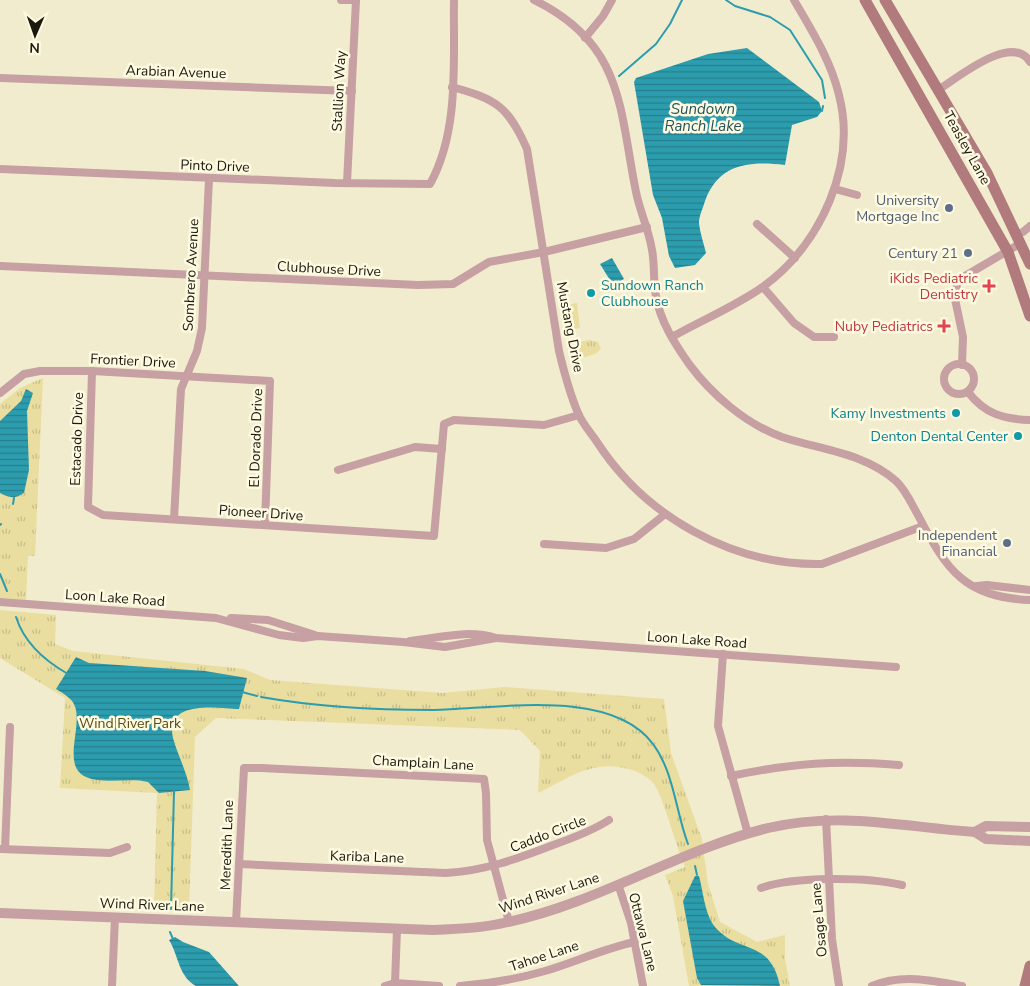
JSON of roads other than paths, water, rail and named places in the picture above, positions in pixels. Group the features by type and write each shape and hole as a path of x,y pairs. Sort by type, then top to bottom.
{"main road":[{"name":"Teasley Lane","path":"865,0 1008,252 1030,316"},
{"name":"Teasley Lane","path":"885,0 987,173 1030,264"},
{"path":"1025,986 1030,966"}],"street":[{"path":"341,0 356,0"},
{"name":"Stallion Way","path":"347,183 356,0"},
{"path":"452,87 454,0"},
{"path":"534,0 564,18 585,38 599,54 617,92 624,116 640,209 653,252 656,297 660,314 689,364 718,397 750,421 776,434 876,466 899,484 944,563 962,579 985,593 1000,597 1030,600"},
{"path":"585,38 603,16 612,0"},
{"path":"672,337 763,287 795,258 820,223 835,189 842,155 843,118 840,97 829,62 794,0"},
{"path":"938,90 988,57 1001,53 1020,54 1030,62"},
{"name":"Arabian Avenue","path":"0,78 352,91"},
{"name":"Pinto Drive","path":"0,169 209,179 430,184 437,171 445,146 452,87"},
{"name":"Mustang Drive","path":"452,87 476,93 497,103 515,122 527,149 559,351 578,415 611,464 637,491 664,515 718,544 770,559 804,564 822,564 923,526"},
{"name":"Sombrero Avenue","path":"174,519 181,389 200,341 209,179"},
{"path":"835,189 857,195"},
{"path":"757,224 795,258"},
{"path":"962,364 963,338 956,299 957,284 965,276 1008,252 1030,226"},
{"name":"Clubhouse Drive","path":"0,266 418,285 453,284 489,262 544,252 647,227"},
{"path":"763,287 794,323 814,337 834,337"},
{"path":"962,364 969,368 974,378 972,388 968,392 956,394 950,392 944,380 952,366 962,364"},
{"name":"Frontier Drive","path":"0,393 24,374 40,371 270,381"},
{"name":"Estacado Drive","path":"88,507 92,372"},
{"name":"El Dorado Drive","path":"265,526 270,381"},
{"path":"968,392 979,406 999,416 1030,420"},
{"path":"338,470 415,447 442,449 444,424 454,420 544,425 578,415"},
{"name":"Pioneer Drive","path":"88,507 103,515 434,536 442,449"},
{"path":"544,544 606,548 634,539 664,515"},
{"path":"976,586 987,585 1030,590"},
{"name":"Loon Lake Road","path":"0,602 227,619 279,634 303,638 318,636 445,647 496,638 896,666"},
{"path":"722,654 718,726 748,834"},
{"path":"10,727 3,849 110,853 127,847"},
{"path":"731,776 775,767 814,762 851,761 899,765"},
{"name":"Meredith Lane","path":"236,922 244,768"},
{"name":"Champlain Lane","path":"244,768 484,779 487,840 509,922"},
{"name":"Wind River Lane","path":"0,913 458,929 509,922 556,908 748,834 769,828 826,819 871,820 975,832 986,839 1030,840"},
{"name":"Osage Lane","path":"826,819 826,852 832,939 840,986"},
{"name":"Caddo Circle","path":"494,867 594,830 609,820"},
{"name":"Wind River Lane","path":"975,832 986,826 1030,827"},
{"name":"Kariba Lane","path":"239,864 446,873 472,872 494,867"},
{"path":"760,888 774,883 859,878 902,885"},
{"name":"Ottawa Lane","path":"618,884 627,907 642,986"},
{"path":"112,986 115,918"},
{"path":"395,983 397,928"},
{"name":"Tahoe Lane","path":"460,986 511,980 609,948 634,942"},
{"path":"872,986 901,979 924,980 962,986"},
{"path":"385,986 395,983 438,986"}],"water":[{"name":"Sundown Ranch Lake","path":"747,48 819,102 822,111 817,117 792,125 785,165 760,164 737,167 718,179 711,188 699,220 706,253 695,265 675,268 669,256 662,218 653,195 634,82 636,78 708,54"},
{"path":"612,258 624,279 613,285 600,264"},
{"path":"26,389 33,393 27,411 29,470 24,493 15,497 9,497 0,493 0,421 21,401"},
{"path":"76,657 89,663 205,671 247,678 239,709 195,708 184,711 177,717 172,726 173,738 190,790 159,793 148,782 93,779 86,777 78,771 74,753 76,709 70,699 56,689"},
{"path":"695,876 699,876 707,910 715,927 724,936 753,949 769,960 780,986 701,985 697,978 683,901"},
{"path":"175,937 209,952 239,986 196,986 190,982 182,971 169,940"}],"waterway":[{"path":"619,76 656,44 670,24 682,0"},
{"path":"726,0 735,6 770,17 790,30 822,80 825,98"},
{"path":"822,111 823,106"},
{"path":"13,504 14,498"},
{"path":"0,574 7,591"},
{"path":"16,617 24,635 36,650 68,674"},
{"path":"242,692 257,696"},
{"path":"261,697 325,706 391,709 434,710 551,705 582,708 610,714 634,726 653,744 660,755 666,767 688,844"},
{"path":"171,909 174,791"},
{"path":"695,866 697,875"},
{"path":"170,932 173,939"}],"place":[{"name":"University Mortgage Inc","path":"949,208"},
{"name":"Century 21","path":"968,253"},
{"name":"iKids Pediatric Dentistry","path":"989,286"},
{"name":"Sundown Ranch Clubhouse","path":"591,293"},
{"name":"Nuby Pediatrics","path":"944,326"},
{"name":"Kamy Investments","path":"956,413"},
{"name":"Denton Dental Center","path":"1018,436"},
{"name":"Independent Financial","path":"1007,543"}],"park label":[{"name":"Wind River Park","path":"130,723"}]}
